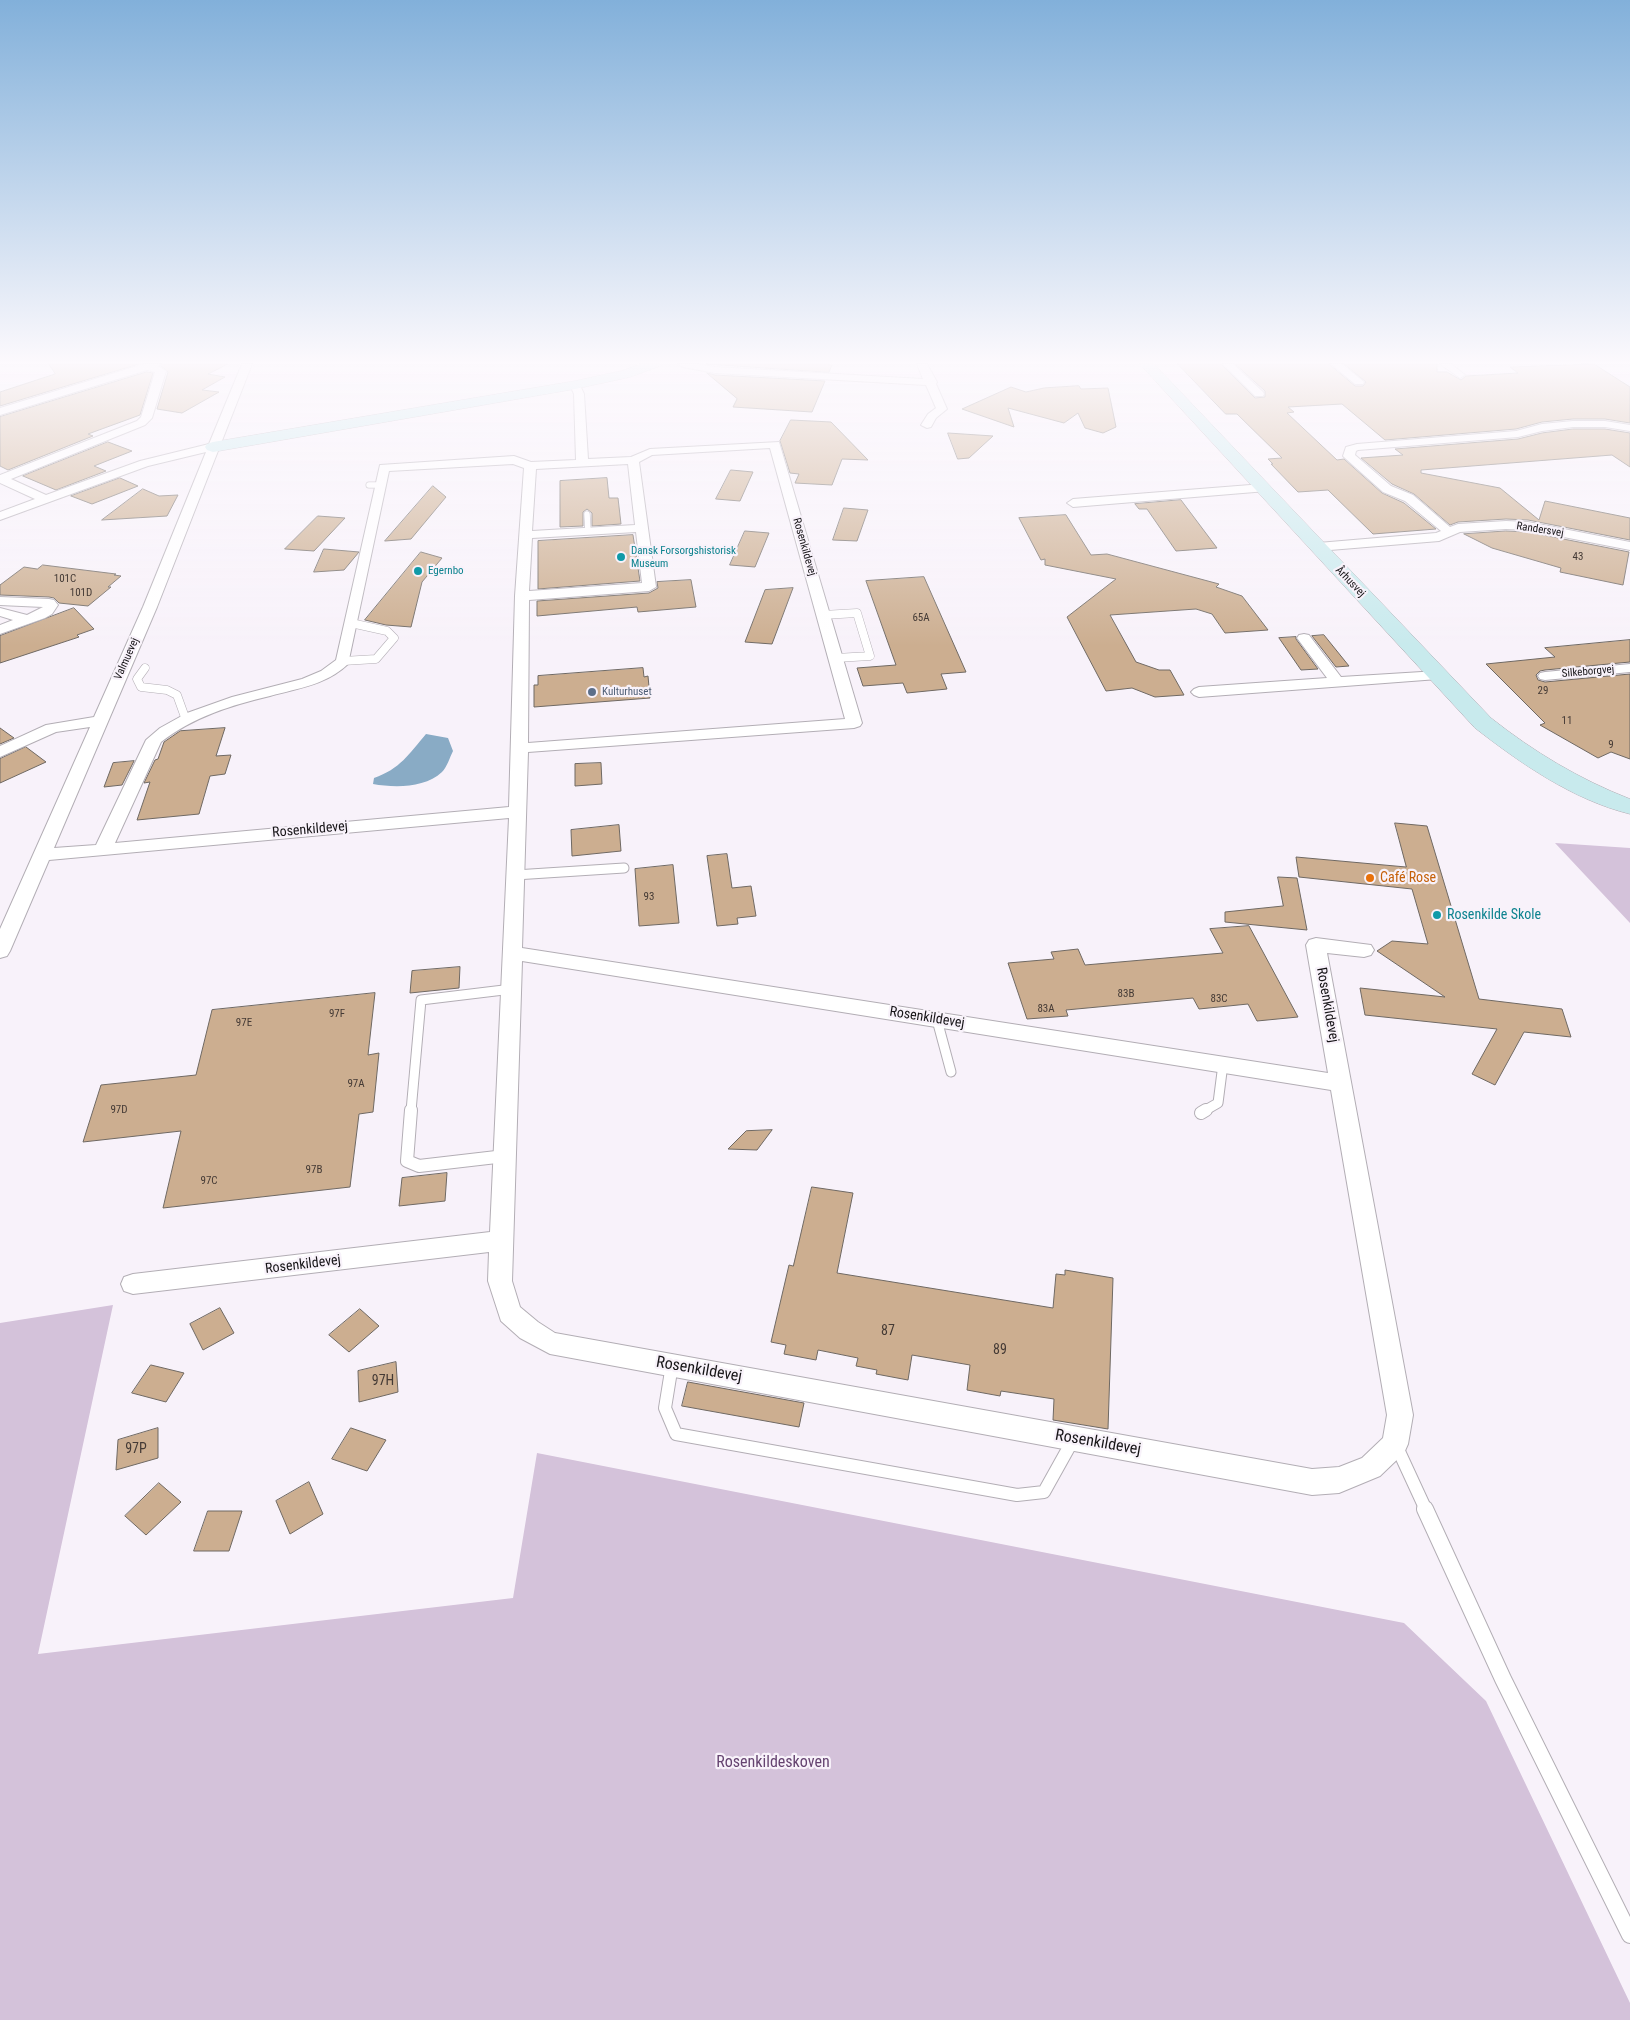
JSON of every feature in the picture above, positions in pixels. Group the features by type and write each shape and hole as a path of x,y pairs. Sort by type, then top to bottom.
{"street":[{"path":"1,479 54,458"},
{"path":"0,516 144,463 164,458"},
{"name":"Valmuevej","path":"0,951 150,607 209,458"},
{"name":"Rosenkildevej","path":"343,661 375,485 384,468 514,460 530,466 637,458"},
{"name":"Rosenkildevej","path":"520,748 854,723 779,458"},
{"name":"Århusvej","path":"1235,458 1483,723 1513,747 1549,770 1598,795 1630,807"},
{"path":"1352,458 1387,489 1409,498 1449,532"},
{"path":"522,596 649,586 633,460"},
{"name":"Rosenkildevej","path":"530,466 522,596 520,748 500,1281 510,1313 529,1330 550,1343 1312,1482 1339,1480 1371,1467 1395,1444 1400,1415 1316,945 1364,950"},
{"path":"1,479 46,499"},
{"path":"1073,503 1263,488"},
{"name":"Randersvej","path":"1318,548 1439,537 1458,528 1506,525 1528,526 1630,546"},
{"path":"525,535 641,528"},
{"path":"0,601 49,603 51,605 50,608 40,615 0,630"},
{"path":"0,612 27,620"},
{"path":"1304,638 1337,682"},
{"path":"103,849 154,740 167,729 209,710 258,694 318,678 335,669 343,661"},
{"name":"Silkeborgvej","path":"1545,676 1630,668"},
{"path":"1199,692 1438,674"},
{"path":"0,752 52,728 99,721"},
{"name":"Rosenkildevej","path":"42,854 517,812"},
{"name":"Rosenkildevej","path":"513,953 1340,1083"},
{"name":"Rosenkildevej","path":"133,1284 502,1241"}],"lane":[{"path":"587,514 588,531"},
{"path":"823,615 857,613 870,656 836,658"},
{"path":"343,661 376,659 394,638 387,631 350,623"},
{"path":"144,668 137,679 140,687 175,693 181,699 186,720"},
{"path":"515,875 624,868"},
{"path":"505,1156 419,1166 407,1161 421,1000 512,988"},
{"path":"937,1020 951,1072"},
{"path":"1201,1113 1218,1102 1223,1064"},
{"path":"672,1365 665,1408 676,1434 1017,1494 1044,1492 1073,1439"},
{"path":"1395,1444 1502,1679 1630,1935"}],"green space":[{"path":"1555,843 1630,848 1630,923"},
{"name":"Rosenkildeskoven","path":"113,1305 38,1654 513,1598 537,1453 1404,1623 1486,1701 1630,2003 1630,2020 0,2020 0,1323"}],"water":[{"path":"426,734 448,738 453,751 442,772 427,781 409,786 373,784 374,778 397,765"}],"building":[{"path":"0,458 37,458 8,470 0,466"},
{"path":"67,458 114,458 94,466 106,471 56,490 23,476"},
{"path":"785,458 866,458 868,460 842,459 832,485 795,483 799,474 790,473"},
{"path":"1361,458 1570,458 1421,470 1421,473 1500,488 1539,520 1545,501 1630,518 1630,540 1528,520 1506,519 1458,522 1450,525 1414,494 1392,484"},
{"path":"1617,458 1630,458 1630,467"},
{"path":"1268,459 1344,459 1382,493 1404,503 1436,529 1373,534 1328,490 1298,492"},
{"path":"731,470 753,472 740,501 716,499"},
{"path":"120,478 138,486 92,504 71,496"},
{"path":"607,478 609,498 618,498 621,524 592,526 592,513 587,509 583,512 583,526 560,527 560,481"},
{"path":"433,486 446,497 411,539 385,541"},
{"path":"143,489 159,496 178,495 167,516 102,520"},
{"path":"1181,500 1217,548 1176,551 1147,509 1139,509 1135,504"},
{"path":"844,508 868,510 857,541 833,540"},
{"path":"1066,515 1091,555 1107,554 1219,584 1216,587 1242,596 1268,630 1225,633 1212,614 1196,609 1110,615 1136,662 1159,670 1170,670 1184,695 1155,697 1132,688 1106,691 1067,617 1116,579 1045,565 1045,559 1041,560 1019,518"},
{"path":"318,516 345,518 314,551 285,549"},
{"path":"745,531 769,533 755,567 730,565"},
{"path":"1506,531 1528,532 1629,552 1623,585 1560,572 1561,568 1492,548 1464,534"},
{"path":"633,535 640,581 538,589 538,541"},
{"path":"324,549 359,552 344,570 314,572"},
{"path":"421,552 442,558 422,582 411,627 386,625 365,620"},
{"path":"43,565 121,576 88,606 59,603 54,598 49,597 0,595 0,585 24,567 37,569"},
{"path":"924,577 966,672 941,674 947,689 907,693 903,683 863,686 857,668 896,665 866,581"},
{"path":"691,580 696,607 638,612 637,607 537,616 537,601 649,593 658,588 657,582"},
{"path":"793,588 772,644 745,642 765,590"},
{"path":"74,608 94,629 77,635 79,637 0,663 0,636"},
{"path":"1324,635 1349,666 1336,667 1312,636"},
{"path":"1296,637 1318,669 1301,670 1279,638"},
{"path":"1630,640 1630,662 1545,670 1540,671 1536,675 1538,680 1545,682 1630,674 1630,759 1611,752 1598,758 1540,725 1545,723 1486,664 1555,657 1545,648"},
{"name":"Kulturhuset","path":"643,668 644,677 648,676 650,698 534,707 534,685 538,685 538,676"},
{"path":"0,728 14,738 0,744"},
{"path":"225,728 216,756 231,755 225,774 210,776 199,814 137,820 150,782 144,783 155,760 158,759 164,742 180,731"},
{"path":"26,747 46,762 0,783 0,759"},
{"path":"134,761 122,785 104,787 113,763"},
{"path":"601,763 602,784 575,786 575,764"},
{"name":"Rosenkilde Skole","path":"1395,823 1427,826 1479,999 1562,1009 1571,1037 1524,1032 1495,1085 1472,1074 1497,1029 1365,1015 1360,988 1445,997 1377,951 1392,941 1428,944 1412,889 1299,877 1296,857 1406,867"},
{"path":"619,825 621,851 572,856 571,830"},
{"path":"727,854 732,888 751,886 756,916 737,918 738,924 717,926 707,856"},
{"path":"673,865 679,923 639,926 635,869"},
{"path":"1278,877 1297,878 1307,930 1225,922 1225,912 1283,906"},
{"path":"1249,926 1298,1017 1257,1021 1248,1004 1199,1009 1193,998 1066,1010 1068,1016 1027,1019 1008,963 1054,959 1051,952 1078,949 1085,965 1223,953 1210,929"},
{"path":"460,967 459,988 410,993 412,971"},
{"path":"375,993 368,1055 379,1053 373,1112 359,1114 350,1187 163,1208 181,1131 83,1142 101,1085 196,1075 212,1010"},
{"path":"772,1130 757,1150 728,1149 746,1131"},
{"path":"447,1173 445,1201 399,1206 402,1178"},
{"path":"812,1187 853,1193 837,1273 1053,1308 1056,1274 1065,1275 1065,1270 1113,1278 1108,1429 1053,1420 1054,1399 1001,1391 1000,1396 967,1390 970,1365 912,1355 908,1380 876,1374 877,1370 856,1366 858,1358 818,1350 816,1360 784,1354 786,1345 771,1342 789,1265 793,1266"},
{"path":"220,1308 234,1333 203,1350 190,1324"},
{"path":"360,1309 379,1326 349,1352 329,1335"},
{"path":"396,1362 398,1392 359,1402 358,1371"},
{"path":"151,1365 184,1373 166,1402 132,1393"},
{"path":"688,1382 804,1403 799,1427 682,1406"},
{"path":"158,1428 158,1458 116,1470 118,1440"},
{"path":"351,1428 386,1440 367,1471 332,1459"},
{"path":"309,1482 323,1514 290,1534 276,1501"},
{"path":"159,1483 181,1502 146,1535 125,1516"},
{"path":"208,1511 242,1511 229,1551 194,1551"}],"place":[{"name":"Dansk Forsorgshistorisk Museum","path":"621,557"},
{"name":"Egernbo","path":"418,571"},
{"name":"Kulturhuset","path":"592,692"},
{"name":"Café Rose","path":"1370,878"},
{"name":"Rosenkilde Skole","path":"1437,915"}]}
